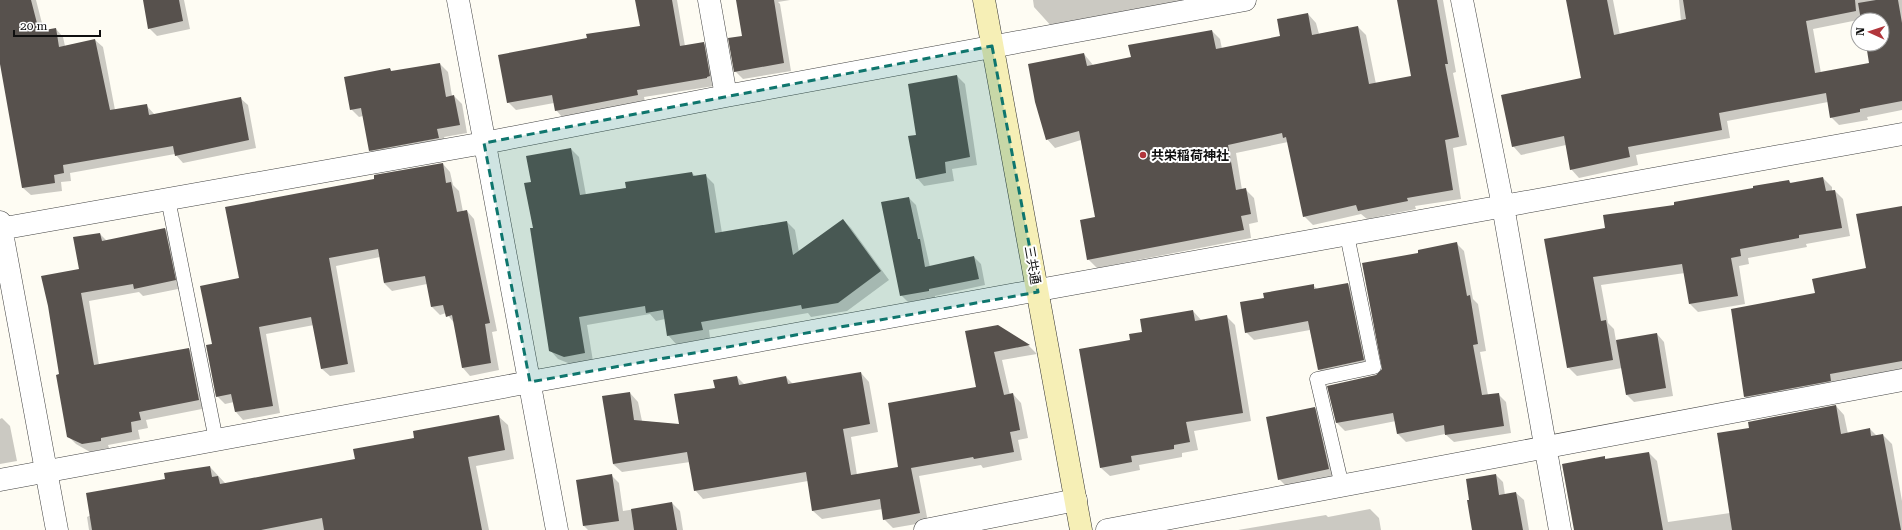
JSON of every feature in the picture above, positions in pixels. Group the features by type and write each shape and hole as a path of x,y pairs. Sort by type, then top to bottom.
{"street":[{"path":"458,0 557,530"},
{"path":"709,0 726,96"},
{"name":"三共通","path":"984,0 1081,530"},
{"path":"57,530 0,227 484,143 992,46 1245,0"},
{"path":"1462,0 1503,206 1560,530"},
{"path":"0,480 530,382 1038,292 1902,134"},
{"path":"1107,530 1902,380"},
{"path":"925,530 1076,500"}],"lane":[{"path":"168,199 216,440"},
{"path":"1342,486 1317,379 1374,367 1347,235"}],"highlighted area":[{"path":"992,46 1038,292 530,382 484,143"}],"building":[{"path":"0,0 31,0 39,31 56,28 59,47 95,39 110,110 147,104 149,115 241,97 249,140 175,156 173,146 63,165 64,173 54,175 55,183 22,188 0,64"},
{"path":"143,0 179,0 183,21 148,29"},
{"path":"635,0 672,0 680,46 704,42 710,76 707,78 637,90 638,95 555,111 552,95 507,103 498,55 587,38 586,34 640,26"},
{"path":"736,0 774,0 784,63 734,72 728,38 742,36"},
{"path":"1397,0 1437,0 1448,64 1445,64 1459,137 1445,140 1453,190 1407,198 1408,201 1358,211 1356,205 1303,217 1286,137 1283,138 1282,133 1228,145 1236,190 1246,188 1251,214 1241,216 1244,230 1087,260 1080,220 1095,217 1079,131 1046,140 1035,102 1028,64 1084,53 1087,66 1131,57 1128,45 1212,30 1216,49 1280,36 1277,19 1308,13 1312,35 1358,26 1369,84 1411,76"},
{"path":"1566,0 1607,0 1614,35 1686,19 1683,0 1855,0 1856,11 1806,21 1815,73 1869,63 1867,52 1890,52 1890,12 1860,12 1858,3 1876,0 1898,0 1902,23 1902,101 1860,109 1860,112 1830,118 1826,93 1719,113 1722,130 1628,147 1630,157 1570,170 1564,136 1512,147 1501,95 1581,78"},
{"path":"440,63 446,97 454,95 460,125 437,129 439,138 369,151 361,108 350,110 344,77 390,68 391,71"},
{"path":"957,75 970,157 945,162 946,173 916,179 908,136 916,135 908,84"},
{"path":"571,148 580,195 626,188 625,182 692,172 693,176 706,174 715,233 787,221 793,255 843,219 881,271 838,303 802,309 801,305 701,322 703,330 667,336 663,310 646,313 645,306 579,317 585,353 564,357 549,351 530,228 533,228 524,183 531,182 526,156"},
{"path":"443,163 446,183 451,182 457,212 467,210 490,323 485,324 491,363 462,368 452,315 446,317 443,305 431,307 425,276 384,283 378,249 329,258 348,364 321,369 311,317 259,327 273,406 235,412 231,394 216,397 206,345 212,344 200,286 239,278 225,207 374,179 374,175"},
{"path":"1823,177 1826,191 1835,190 1842,228 1799,235 1799,238 1740,249 1741,256 1731,258 1738,296 1689,304 1682,264 1593,277 1601,321 1606,320 1613,360 1567,368 1544,239 1605,228 1603,215 1674,205 1674,202 1753,188 1753,186 1789,180 1790,183"},
{"path":"909,197 918,239 920,239 925,267 974,256 979,279 929,289 929,291 900,296 881,202"},
{"path":"1902,206 1902,361 1830,374 1831,381 1744,397 1731,309 1815,293 1812,279 1866,268 1856,214"},
{"path":"165,228 176,280 134,289 133,284 81,293 94,365 189,348 199,400 139,412 141,420 131,422 132,432 101,438 101,441 82,444 67,437 56,375 59,374 48,306 41,276 79,269 73,237 100,233 102,241"},
{"path":"1457,242 1467,296 1470,295 1478,344 1473,345 1482,395 1499,393 1504,426 1445,435 1444,425 1397,434 1393,413 1336,423 1327,386 1376,375 1382,369 1362,263 1418,253 1418,250"},
{"path":"1348,283 1364,360 1318,370 1308,321 1245,333 1240,302 1264,298 1263,293 1314,284 1314,289"},
{"path":"1193,310 1195,321 1227,315 1243,413 1186,422 1190,442 1174,445 1174,449 1131,456 1132,462 1100,468 1079,349 1130,340 1129,334 1142,332 1140,319"},
{"path":"998,325 1030,345 994,352 1004,395 1013,393 1020,430 1010,432 1014,452 974,459 973,457 911,468 920,513 883,520 880,499 812,511 806,472 694,491 687,452 613,464 602,396 630,392 634,420 679,424 674,394 715,388 713,380 737,376 739,385 786,376 788,384 861,372 870,424 843,429 851,475 898,467 888,403 976,387 965,331"},
{"path":"1657,333 1666,388 1626,395 1616,340"},
{"path":"1836,405 1841,434 1870,428 1871,436 1883,434 1901,530 1732,530 1717,433 1749,428 1748,422"},
{"path":"1315,407 1329,469 1278,480 1266,417"},
{"path":"499,415 505,450 468,457 482,530 324,530 322,518 261,530 92,530 86,493 165,479 164,473 210,466 212,477 218,476 220,484 355,459 353,449 414,438 413,431"},
{"path":"1649,452 1663,530 1574,530 1562,464 1605,456 1605,459"},
{"path":"612,474 619,521 583,526 576,480"},
{"path":"1496,474 1499,495 1516,492 1523,530 1472,530 1467,500 1469,500 1466,479"},
{"path":"672,502 677,530 634,530 631,509"}],"place":[{"name":"共栄稲荷神社","path":"1143,155"}]}
